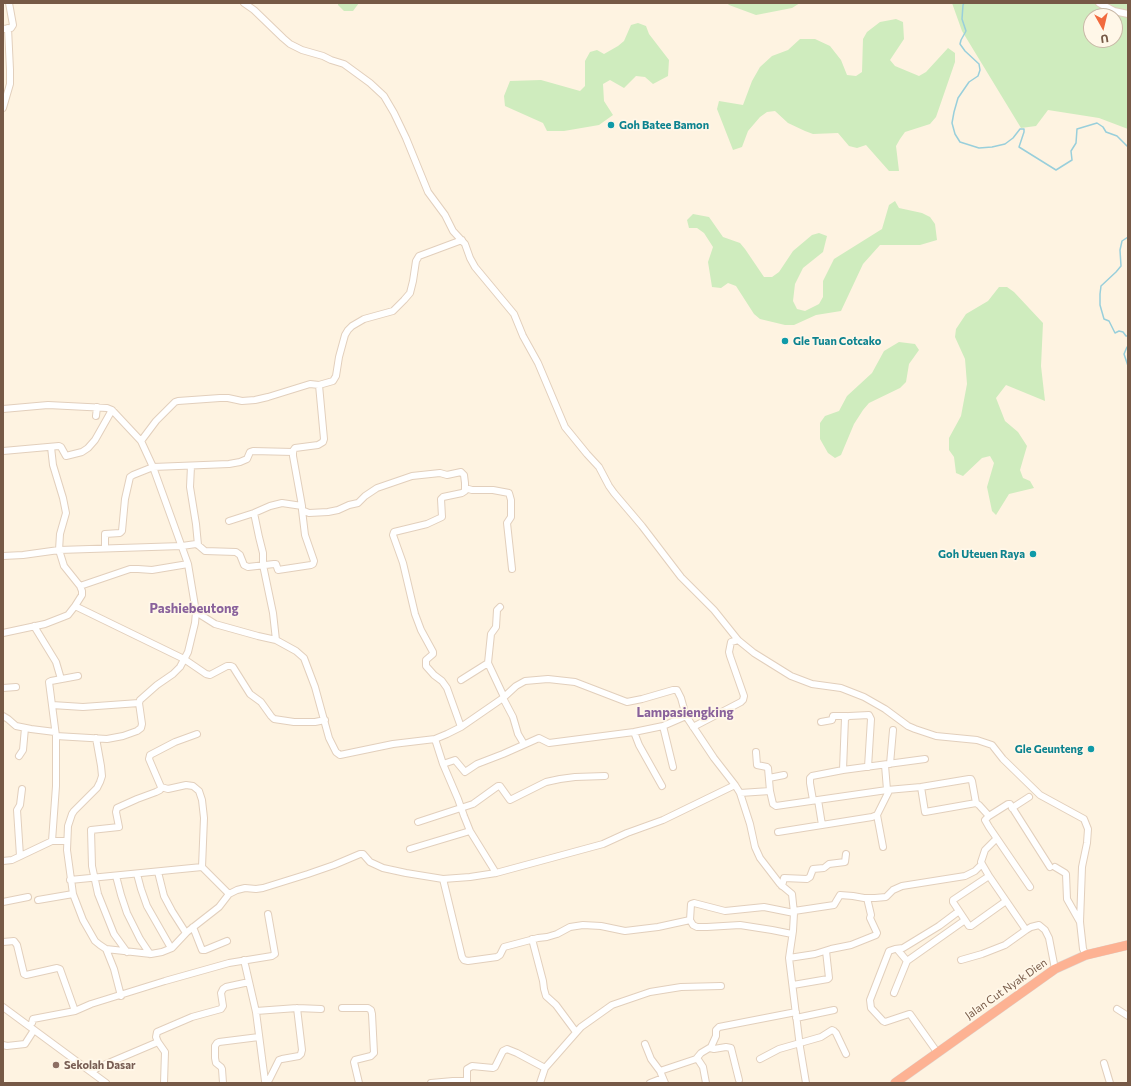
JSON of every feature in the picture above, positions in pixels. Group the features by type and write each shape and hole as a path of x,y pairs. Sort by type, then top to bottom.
{"highway":[{"name":"Jalan Cut Nyak Dien","path":"895,1083 1055,969 1086,955 1128,945"}],"street":[{"path":"3,108 4,96 10,84 6,29 14,25 9,3"},
{"path":"244,3 254,10 290,44 302,50 344,64 370,83 384,96 394,113 428,192 445,215 453,231 465,244 475,267 514,314 523,336 538,363 565,427 599,467 614,493 642,526 681,577 714,610 738,640 754,653 791,676 812,684 841,688 864,697 915,729 936,736 978,740 992,745 1003,759 1040,795 1084,819 1088,829 1082,867 1080,922 1083,949 1086,955"},
{"path":"1099,3 1114,11 1128,14"},
{"path":"141,441 156,421 175,402 178,401 220,398 242,401 255,400 310,384 320,385 332,382 335,380 345,335 350,329 364,319 393,311 410,294 416,261 419,256 462,240"},
{"path":"3,556 59,550 182,546 191,544 198,545 205,551 236,552 240,555 244,565 248,566 276,564 278,570 313,564 314,561 305,535 293,452 295,448 318,445 323,442 320,385"},
{"path":"3,409 48,405 97,407 112,410 141,441 153,468 188,564 196,612 195,623 180,667 141,699 139,703 142,724 141,728 123,736 107,739 55,734 14,726 3,716"},
{"path":"96,416 97,407"},
{"path":"3,451 59,446 66,456 85,451 98,434 112,410"},
{"path":"3,633 45,624 68,615 82,595 80,586 64,566 59,550 60,534 66,513 51,447"},
{"path":"105,548 105,534 120,533 122,531 125,499 130,477 153,468 240,462 247,459 250,452 253,451 293,452"},
{"path":"191,466 190,487 198,545"},
{"path":"230,521 282,503 302,508 310,513 338,510 358,502 377,488 412,476 432,473 440,473 445,475 461,472 464,475 464,491 462,493 443,497 441,499 442,517 427,524 394,532 392,535 403,563 415,614 421,630 433,652 433,654 426,660 426,666 442,681 447,688 461,727"},
{"path":"465,488 509,493 511,500 511,517 507,523 512,569"},
{"path":"254,513 263,553 262,565 273,613 276,640"},
{"path":"80,586 130,569 152,570 188,564"},
{"path":"75,606 185,656 206,674 210,675 227,666 233,667 250,694 261,702 274,719 294,722 325,723"},
{"path":"500,607 497,610 496,626 491,634 488,663 503,698 513,716 518,734 524,744"},
{"path":"196,612 216,624 276,640 296,651 304,658 315,687 333,746 336,752 340,755 393,744 434,739 447,734 461,727 503,698 516,686 525,682 548,679 575,682 627,702 677,690 680,694 686,716 740,793 750,824 755,847 760,858 782,886 792,893 794,912 789,958 799,1043 806,1083"},
{"path":"34,626 56,662 61,679"},
{"path":"693,727 743,700 744,696 729,652 731,642 738,640"},
{"path":"460,680 488,663"},
{"path":"52,841 56,786 55,734 49,682 78,676"},
{"path":"3,688 16,687"},
{"path":"52,705 83,707 139,703"},
{"path":"821,722 832,720 833,716 869,714 871,719 868,767"},
{"path":"443,764 455,760 465,772 477,764 539,738 549,743 634,732 663,726 686,716"},
{"path":"843,770 847,716"},
{"path":"663,726 673,767"},
{"path":"19,756 23,750 25,728"},
{"path":"883,847 877,815 888,790 888,765 894,730"},
{"path":"634,732 639,745 662,786"},
{"path":"161,787 149,759 150,755 175,742 197,734"},
{"path":"96,738 102,776 97,788 72,814 68,826 67,841 70,880 73,894 83,920 100,945 106,949 150,954 162,952 171,948 186,932 219,907 229,894 237,890 245,888 260,889 334,865 360,854 363,854 370,862 383,868 443,879 496,873 603,844 626,833 663,820 735,785"},
{"path":"434,739 470,831 496,873"},
{"path":"756,752 757,765 768,768 772,804 776,806 971,779 976,804"},
{"path":"822,825 810,783 810,778 812,776 843,770 924,759"},
{"path":"769,778 784,775"},
{"path":"418,822 473,804 498,786 500,786 508,799 512,800 532,788 553,780 575,777 605,776"},
{"path":"161,787 168,789 186,785 193,786 199,790 204,818 202,867 229,894"},
{"path":"127,952 114,934 98,894 92,866 91,830 119,827 116,812 118,808 156,792 160,790 161,787"},
{"path":"921,787 925,812 976,804 979,805 989,816"},
{"path":"20,856 17,810 20,805 22,789"},
{"path":"740,793 770,791"},
{"path":"1012,808 1029,797"},
{"path":"1030,887 996,839 985,820 1009,804 1052,867 1065,872 1067,899 1080,922"},
{"path":"778,832 872,818 877,815"},
{"path":"410,849 470,831"},
{"path":"996,839 985,850 981,862 988,876 1026,930"},
{"path":"3,860 12,860 52,841 67,841"},
{"path":"782,886 784,878 807,879 810,877 813,869 824,868 829,864 845,862 846,854"},
{"path":"792,934 740,925 697,927 693,925 690,920 691,904 694,903 724,911 764,907 794,912 835,905 840,895 867,898 886,897 893,890 902,886 965,876 975,871 982,864"},
{"path":"70,880 202,867"},
{"path":"158,872 164,896 186,932"},
{"path":"137,874 147,906 171,948"},
{"path":"116,876 128,913 140,939 150,954"},
{"path":"988,876 953,900 969,926 1006,901"},
{"path":"443,879 462,957 464,960 468,961 497,957 500,955 504,947 557,934 570,927 583,925 601,926 625,931 658,927 690,920"},
{"path":"38,900 73,894"},
{"path":"3,902 28,897"},
{"path":"789,958 815,954 852,945 877,934 870,918 871,915 867,898"},
{"path":"937,1052 910,1014 885,1022 871,1008 870,1000 884,960 889,951 903,948 939,926 959,911"},
{"path":"3,1045 25,1044 32,1028 33,1019 75,1011 91,1004 121,996 165,981 244,960 272,956 274,954 268,914"},
{"path":"894,993 907,961 965,920"},
{"path":"961,960 1005,945 1031,927 1039,925 1044,930 1048,938 1055,969"},
{"path":"939,926 944,934"},
{"path":"193,927 202,950 227,941"},
{"path":"920,938 925,947"},
{"path":"532,939 544,981 546,996 556,1005 576,1032"},
{"path":"3,942 14,941 17,945 24,974 26,975 57,968 60,969 75,1011"},
{"path":"106,949 114,969 121,996"},
{"path":"897,950 907,961"},
{"path":"792,985 829,978 826,951"},
{"path":"244,960 256,1011 265,1082"},
{"path":"164,1083 165,1052 156,1037 157,1032 192,1017 220,1009 223,1006 221,993 223,989 249,982"},
{"path":"540,1083 544,1068 576,1032 612,1005 650,992 681,987 721,986"},
{"path":"3,1007 106,1083"},
{"path":"256,1011 297,1008 321,1009"},
{"path":"265,1082 279,1060 299,1056 301,1054 302,1050 297,1008"},
{"path":"342,1008 368,1008 371,1010 372,1014 374,1053 371,1056 355,1060 354,1062 359,1083"},
{"path":"1117,1009 1128,1016"},
{"path":"660,1071 697,1058 701,1053 710,1048 716,1038 716,1030 719,1028 834,1010"},
{"path":"760,1059 779,1049 821,1037 832,1030 834,1031 846,1054"},
{"path":"223,1083 222,1069 221,1066 216,1063 215,1058 215,1046 217,1043 259,1037"},
{"path":"91,1072 99,1067 158,1042"},
{"path":"645,1044 651,1059 660,1071 664,1081 650,1083"},
{"path":"710,1048 730,1048 739,1080"},
{"path":"431,1083 453,1081 466,1082 468,1069 472,1066 495,1067 505,1050 517,1053 544,1068"},
{"path":"697,1058 703,1067 706,1083"},
{"path":"1104,1063 1110,1083"}],"green space":[{"path":"338,3 359,3 353,11 344,11"},
{"path":"727,3 800,3 792,8 756,15"},
{"path":"952,3 1128,3 1128,129 1099,118 1048,110 1036,126 1021,128 962,31"},
{"path":"896,19 903,22 904,39 890,60 895,66 919,76 926,72 948,48 955,53 955,62 936,117 930,124 905,132 896,146 899,171 889,171 866,145 857,148 849,146 838,133 813,134 788,123 775,111 767,112 760,117 748,131 742,147 733,150 717,109 719,101 743,105 752,81 760,67 772,56 788,50 800,39 815,39 830,46 841,60 847,75 856,76 862,72 863,39 867,32 880,22"},
{"path":"638,23 646,26 649,34 669,60 668,76 653,84 645,77 636,76 624,88 610,80 603,84 604,101 613,115 599,125 564,131 547,131 543,123 505,106 504,96 510,81 541,80 580,91 585,86 585,61 590,52 597,50 604,54 618,46 624,41 631,25"},
{"path":"895,201 899,208 922,213 930,217 935,224 937,240 920,245 880,245 863,264 841,311 816,315 794,325 785,325 760,319 754,314 736,286 728,283 721,288 712,287 708,262 713,247 704,233 697,228 689,228 687,220 693,214 709,217 723,237 740,243 764,277 772,277 779,272 793,251 812,235 819,233 827,236 823,252 803,268 795,284 793,301 797,309 805,311 819,304 823,297 823,281 834,259 882,229 889,205"},
{"path":"999,287 1007,287 1014,292 1043,323 1041,366 1045,401 1006,385 996,398 1005,421 1018,432 1027,446 1020,470 1023,478 1030,481 1034,488 1009,494 996,515 992,511 987,487 994,463 990,456 982,458 963,476 956,473 954,457 949,450 949,438 961,416 967,384 965,359 955,337 956,329 966,314 988,301"},
{"path":"899,342 915,344 919,350 909,364 906,382 900,388 869,403 854,424 841,455 835,458 828,453 820,439 820,423 825,416 839,411 847,396 872,373 884,351"}],"waterway":[{"path":"964,3 962,19 966,31 960,44 979,64 980,70 978,76 969,82 958,98 954,112 952,123 955,134 960,142 979,148 992,147 1005,144 1013,138 1020,129 1024,129 1019,147 1056,170 1072,160 1071,151 1076,143 1077,129 1097,123 1103,127 1106,132 1117,136 1128,147"},
{"path":"1128,237 1122,241 1120,250 1121,266 1101,286 1100,294 1100,305 1104,319 1109,321 1115,333 1119,331 1128,336"},
{"path":"1128,347 1124,354 1128,366"}],"place":[{"name":"Goh Batee Bamon","path":"611,125"},
{"name":"Gle Tuan Cotcako","path":"785,341"},
{"name":"Goh Uteuen Raya","path":"1033,554"},
{"name":"Gle Geunteng","path":"1091,749"},
{"name":"Sekolah Dasar","path":"56,1065"}],"district":[{"name":"Pashiebeutong","path":"194,609"},
{"name":"Lampasiengking","path":"685,713"}]}
